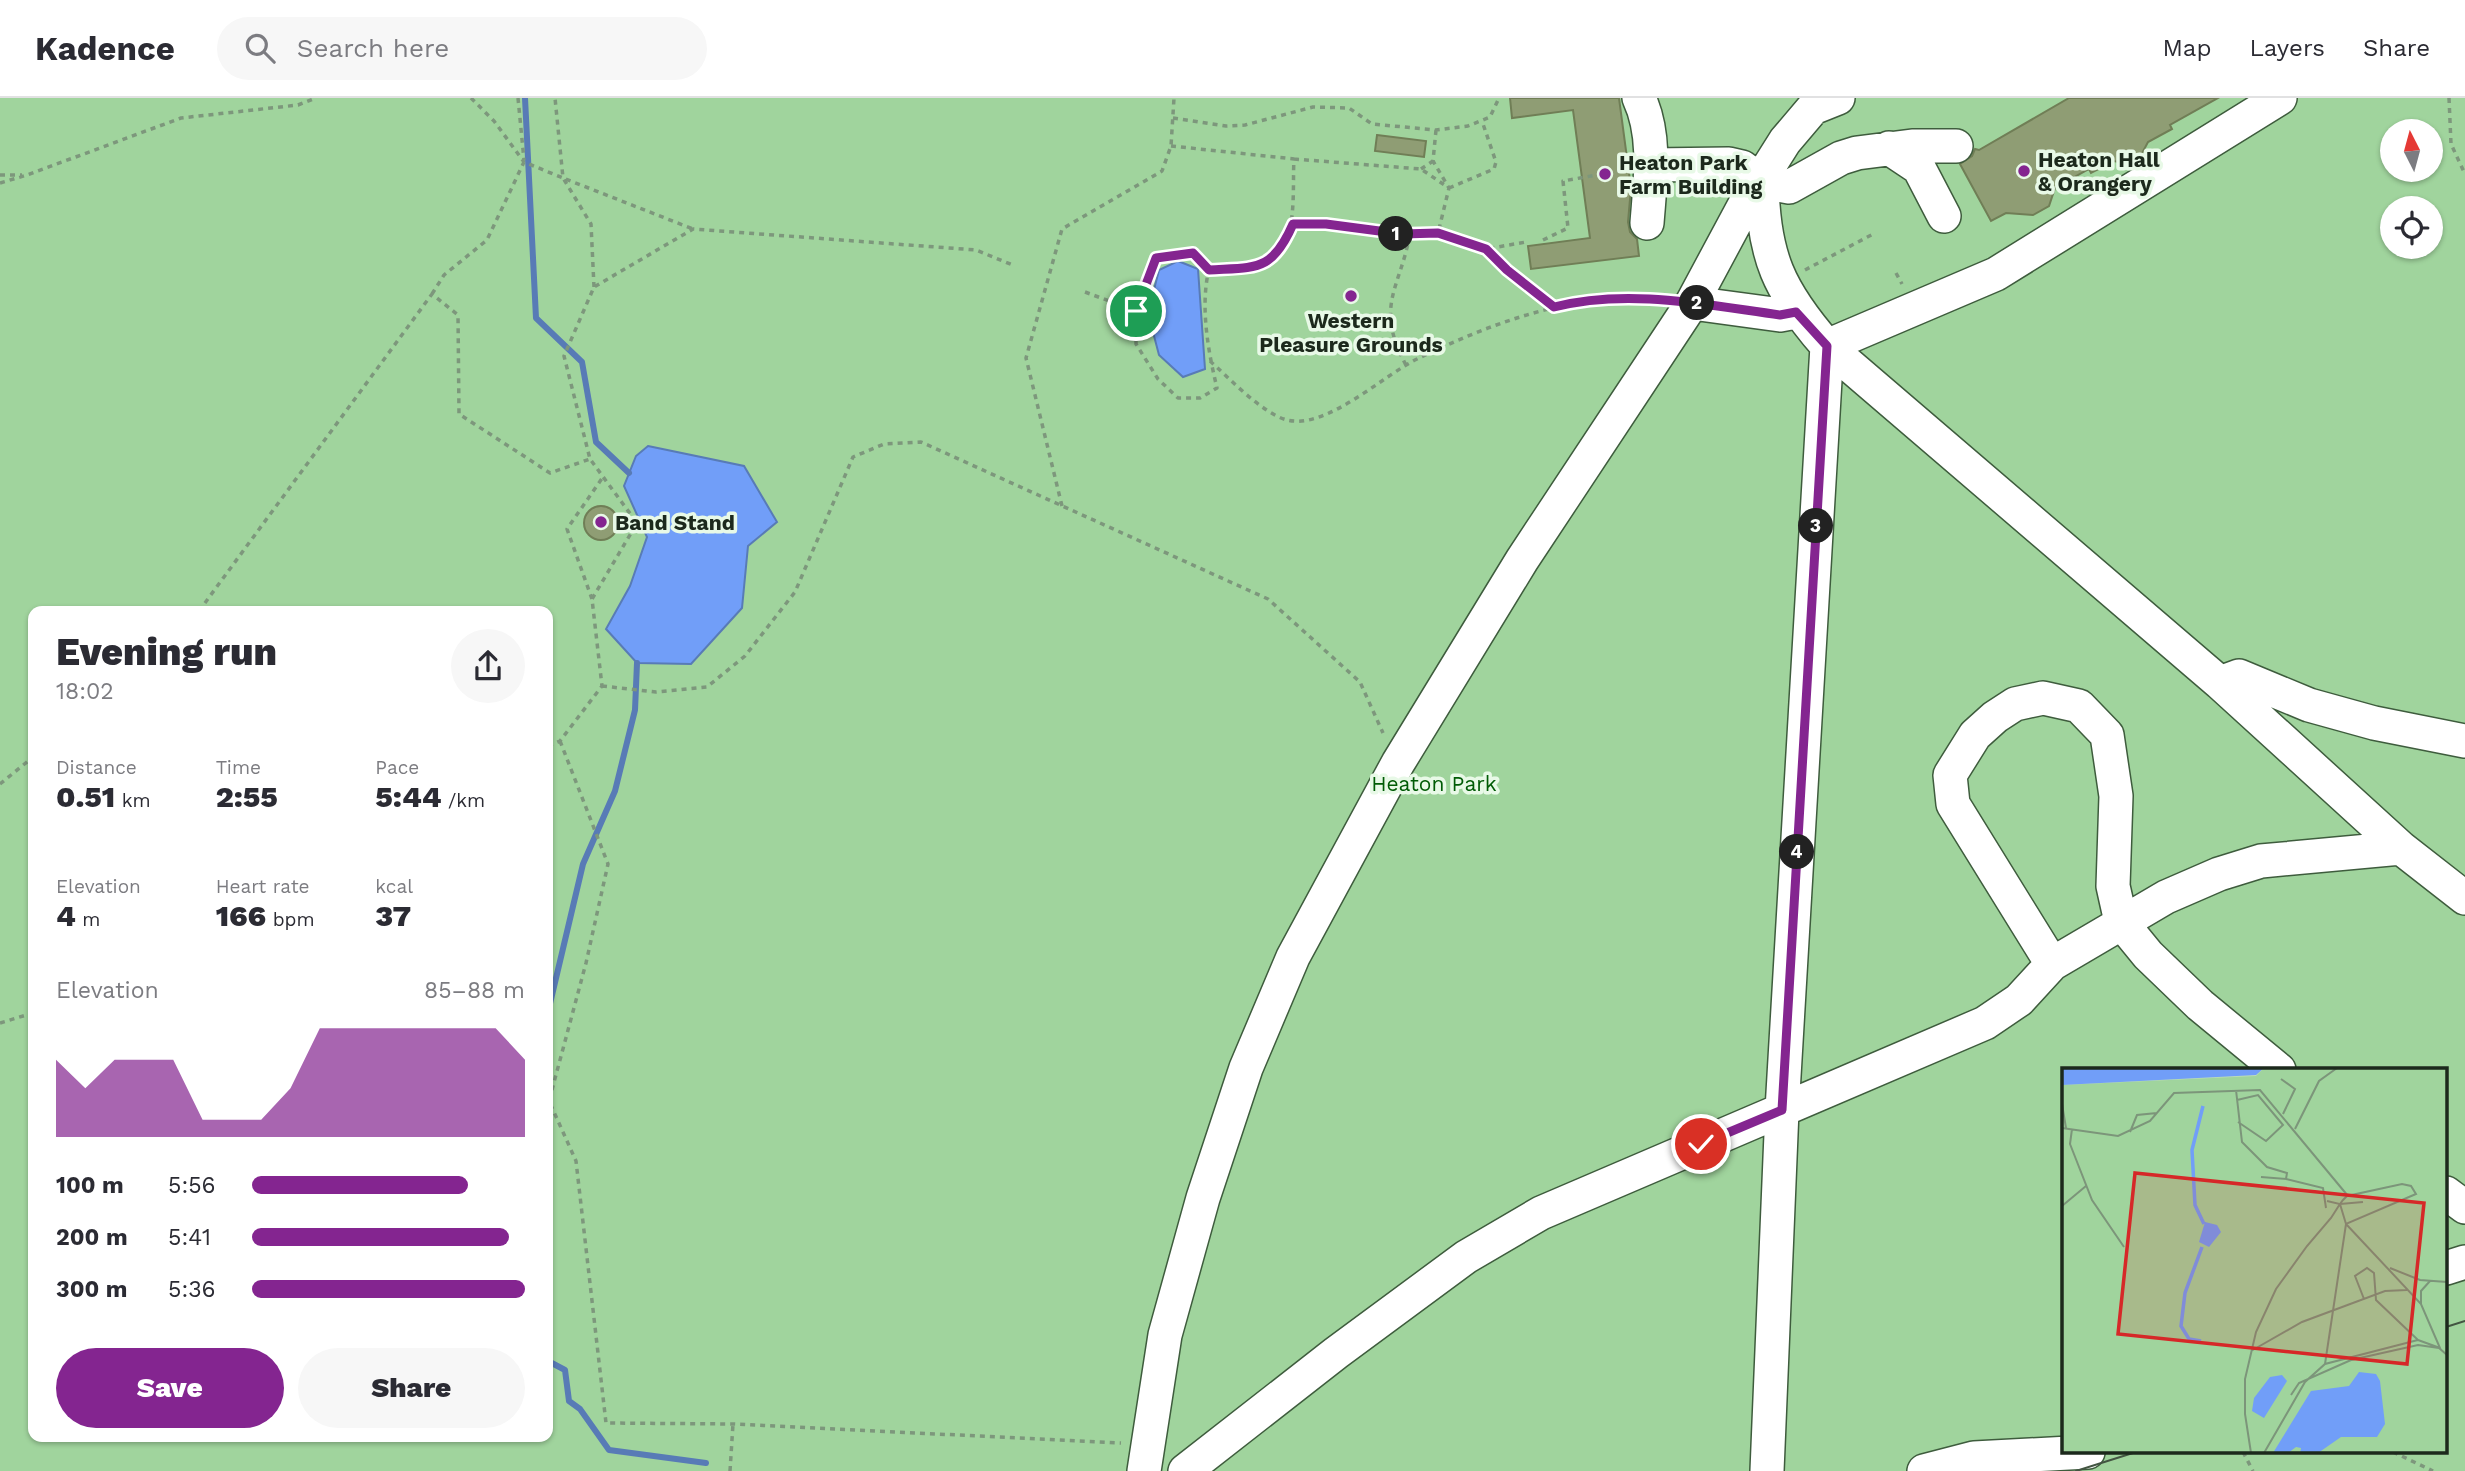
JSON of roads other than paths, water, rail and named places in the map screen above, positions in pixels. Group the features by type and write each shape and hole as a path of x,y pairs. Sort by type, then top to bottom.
{"lane":[{"path":"1639,98 1646,112 1651,165 1647,223"},
{"path":"1827,346 1996,274 2280,98"},
{"path":"1146,1457 1165,1335 1203,1198 1246,1068 1293,957 1398,763 1522,560 1692,303 1744,206 1803,116 1827,99"},
{"path":"1651,165 1728,164 1742,167 1762,182 1789,187 1841,158 1889,148 1956,146"},
{"path":"1889,148 1919,168 1944,216"},
{"path":"1762,182 1767,249 1796,312 1827,346 2220,683 2401,848 2465,898"},
{"path":"1692,303 1780,315 1796,312"},
{"path":"1766,1471 1782,1110 1827,346"},
{"path":"2220,683 2239,676 2322,709 2374,723 2465,741"},
{"path":"2052,964 1953,804 1950,775 1975,735 2015,704 2043,698 2079,706 2107,735 2116,796 2113,886 2121,922 2148,955 2200,1005 2277,1068"},
{"path":"1185,1471 1336,1353 1477,1251 1541,1213 1985,1023 2019,1000 2052,964 2166,897 2219,874 2261,861 2401,848"},
{"path":"2448,1194 2465,1207"},
{"path":"2448,1267 2465,1262"},
{"path":"1924,1471 1975,1458 2062,1453"}],"water":[{"path":"1178,261 1198,269 1205,369 1183,377 1159,355 1148,313 1159,270"},
{"path":"648,446 744,466 777,522 748,546 742,608 691,664 637,663 606,629 630,586 647,537 624,486 636,456"}],"waterway":[{"path":"525,98 536,318 582,362 596,442 629,473"},
{"path":"553,991 583,864 615,791 635,710 637,663"},
{"path":"553,1364 565,1370 569,1401 580,1409 609,1450 706,1463"}],"tram line":[{"path":"2448,1326 2465,1321"},
{"path":"2076,1471 2130,1454"}],"place":[{"name":"Heaton Hall & Orangery","path":"2024,171"},
{"name":"Heaton Park Farm Building","path":"1605,174"},
{"name":"Western Pleasure Grounds","path":"1351,296"},
{"name":"Band Stand","path":"601,522"}],"park label":[{"name":"Heaton Park","path":"1434,783"}]}
